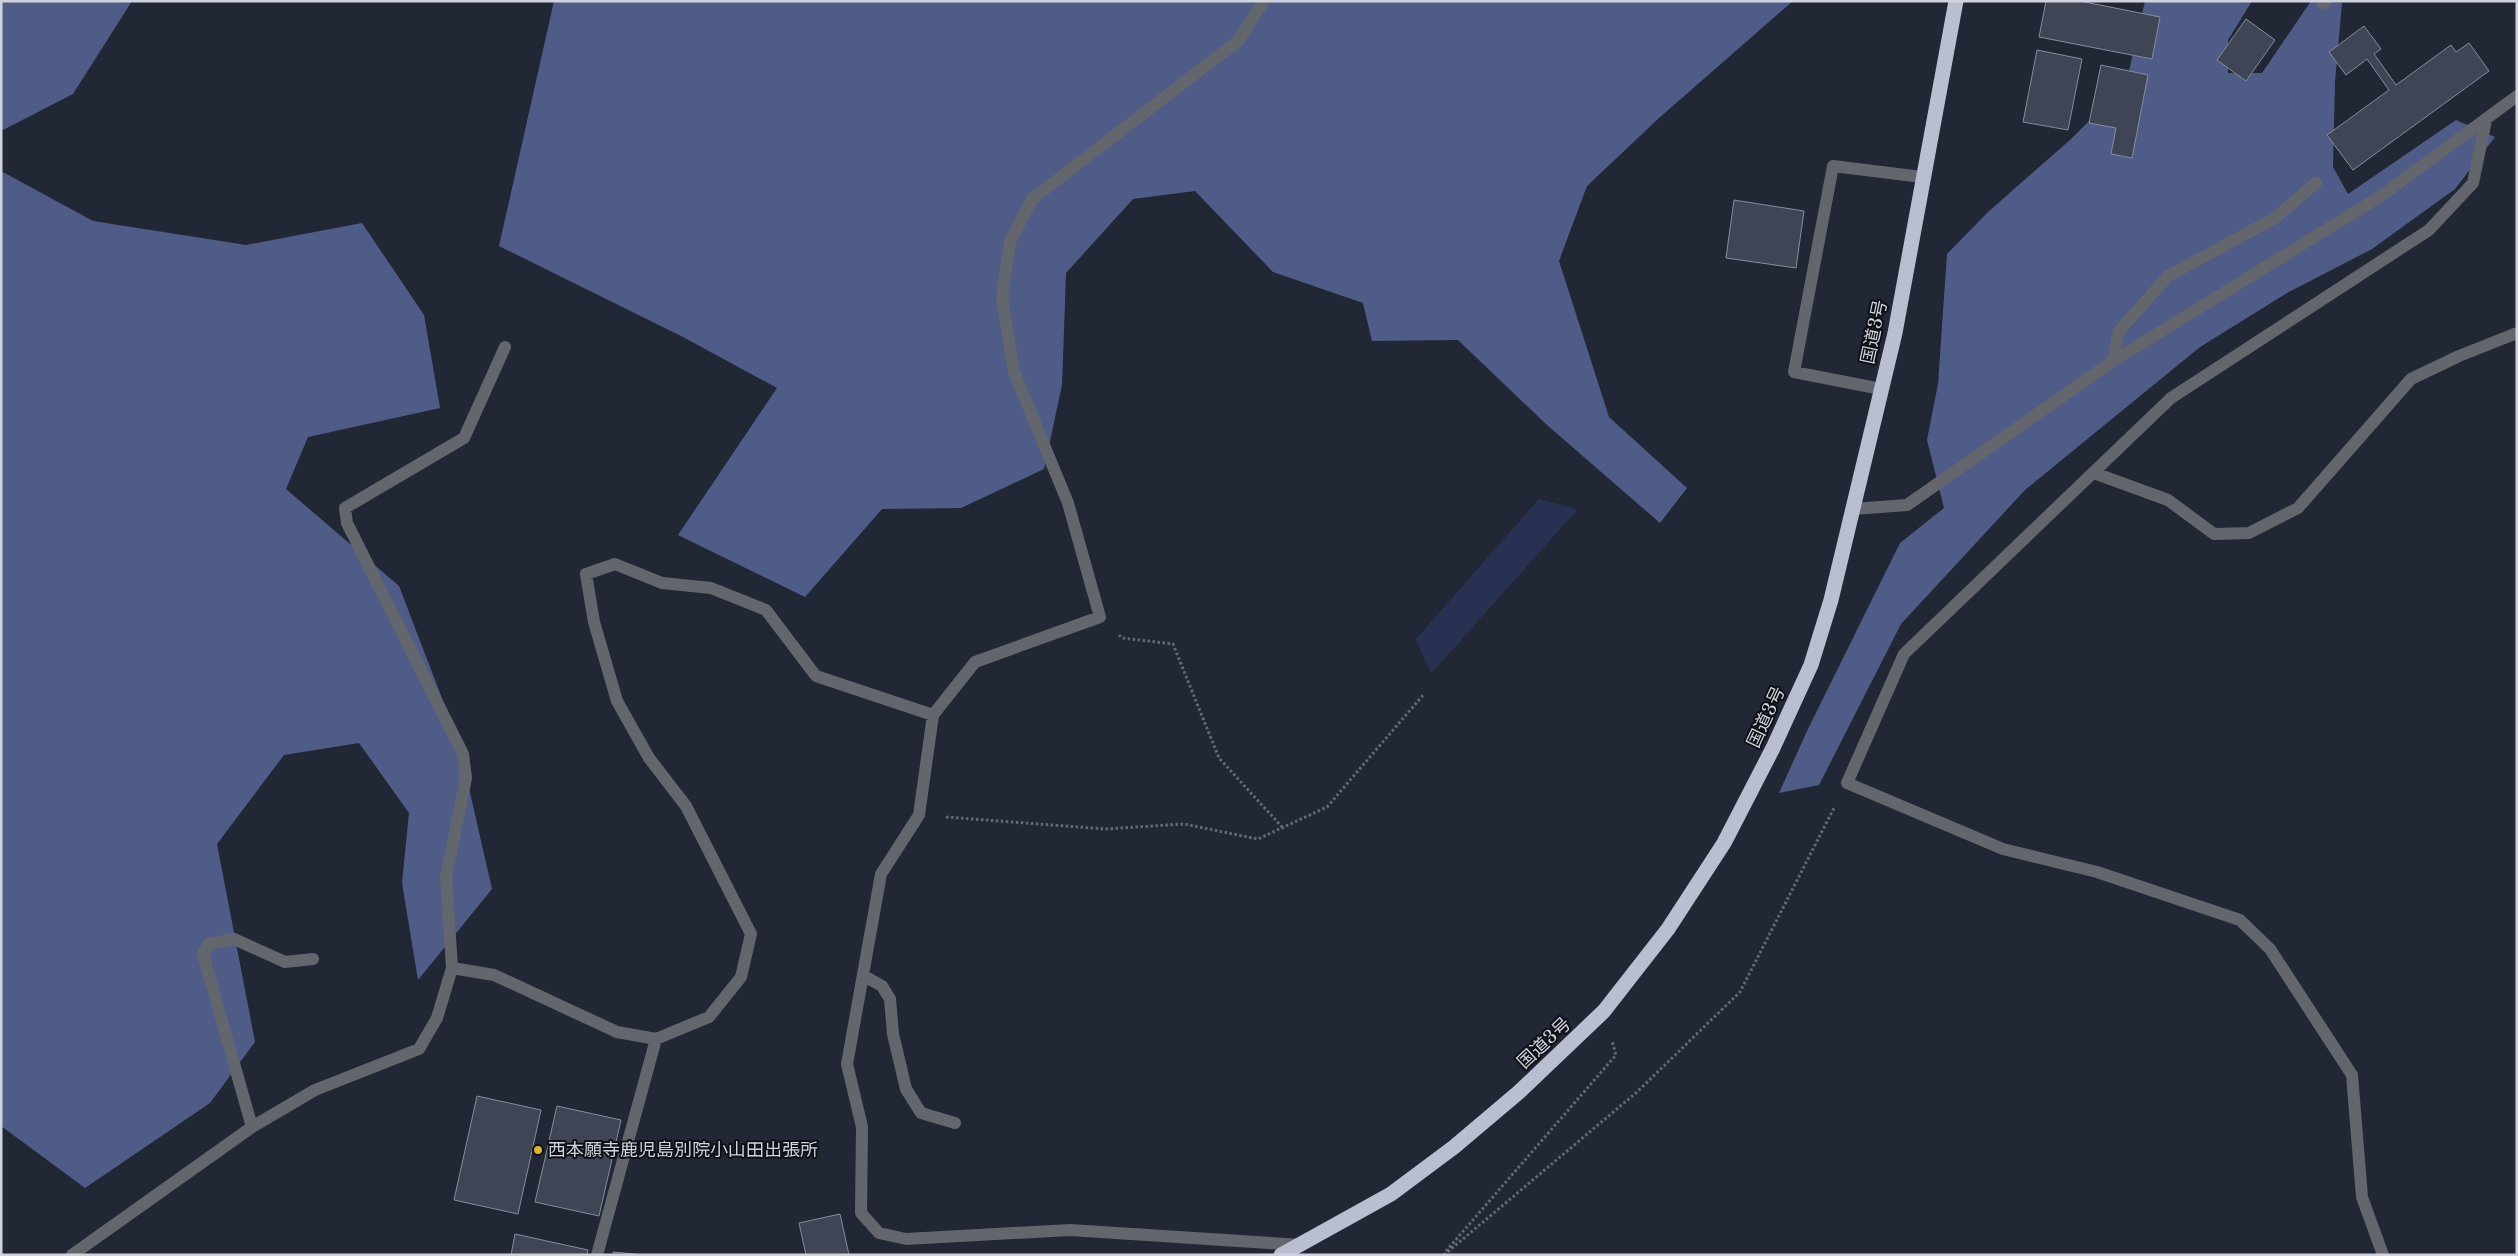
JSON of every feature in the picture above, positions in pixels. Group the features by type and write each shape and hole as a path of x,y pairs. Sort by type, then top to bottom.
{"highway":[{"name":"国道3号","path":"1281,1255 1391,1194 1454,1147 1519,1092 1604,1011 1668,929 1724,843 1773,748 1811,665 1831,600 1894,333 1956,1"}],"street":[{"path":"1264,1 1238,41 1032,199 1010,242 1002,297 1014,372 1068,503 1100,617 974,662 933,715 919,815 881,874 847,1064 862,1127 861,1214 879,1233 906,1239 1070,1230 1301,1245"},
{"path":"1853,509 1907,505 2113,361 2381,196 2517,96"},
{"path":"2382,1255 2362,1197 2352,1075 2270,949 2240,920 2097,872 2003,849 1847,784 1904,654 2171,398 2429,230 2473,183 2486,120"},
{"path":"1881,389 1794,372 1833,166 1922,177"},
{"path":"2113,361 2119,330 2168,276 2274,218 2316,182"},
{"path":"2094,473 2168,500 2214,534 2249,533 2298,508 2411,380 2459,356 2517,334"},
{"path":"72,1255 252,1127 315,1090 419,1049 436,1018 452,968 446,877 466,778 463,754 347,523 345,508 464,438 505,347"},
{"path":"452,968 494,975 617,1032 656,1039 709,1017 741,977 751,934 686,806 648,758 616,701 594,622 586,574 615,564 662,583 710,588 766,610 816,676 933,715"},
{"path":"252,1127 203,954 209,944 234,939 285,962 313,959"},
{"path":"864,976 882,986 890,999 893,1034 906,1089 921,1113 955,1123"},
{"path":"597,1255 656,1039"}],"path":[{"path":"1100,617 1122,638 1173,644 1219,758 1283,828"},
{"path":"919,815 1105,829 1184,824 1258,839 1327,807 1424,694"},
{"path":"1443,1255 1637,1092 1740,992 1847,784"},
{"path":"1443,1255 1616,1055 1604,1011"}],"shaded area":[{"path":"1,1 132,1 73,94 1,131"},
{"path":"554,1 1793,1 1659,118 1587,186 1559,261 1609,417 1687,488 1660,523 1547,425 1458,340 1372,341 1363,303 1273,272 1195,191 1133,199 1066,273 1062,385 1044,469 961,508 882,509 805,597 678,535 777,388 683,337 499,246"},
{"path":"2145,1 2252,1 2228,40 2228,73 2262,73 2311,1 2342,3 2335,82 2333,167 2348,194 2456,120 2495,137 2455,189 2372,249 2287,293 2200,347 2025,490 1901,624 1819,785 1779,793 1807,731 1900,543 1944,508 1927,440 1938,384 1947,254 1988,212 2070,140 2126,84"},
{"path":"1,171 93,221 246,245 362,223 424,315 440,408 308,437 286,489 399,586 458,740 492,889 418,980 402,883 409,813 359,743 284,755 217,844 255,1042 210,1103 85,1188 1,1126"},
{"path":"1539,499 1578,509 1431,674 1416,639"}],"building":[{"path":"2046,1 2080,1 2160,17 2152,59 2039,37"},
{"path":"2246,19 2275,40 2246,81 2217,60"},
{"path":"2364,26 2381,49 2374,54 2396,85 2451,45 2456,52 2469,43 2489,71 2353,170 2327,135 2389,90 2367,59 2346,75 2329,52"},
{"path":"2037,50 2082,59 2068,130 2023,122"},
{"path":"2101,65 2148,75 2132,158 2111,154 2116,128 2089,123"},
{"path":"1734,200 1804,211 1796,268 1726,258"},
{"path":"477,1096 541,1110 518,1214 454,1200"},
{"path":"557,1106 621,1120 599,1216 535,1202"},
{"path":"840,1214 849,1255 806,1255 799,1223"},
{"path":"515,1234 588,1250 587,1255 511,1255"},
{"path":"613,1252 645,1255 613,1255"}],"place":[{"name":"西本願寺鹿児島別院小山田出張所","path":"538,1150"}]}
